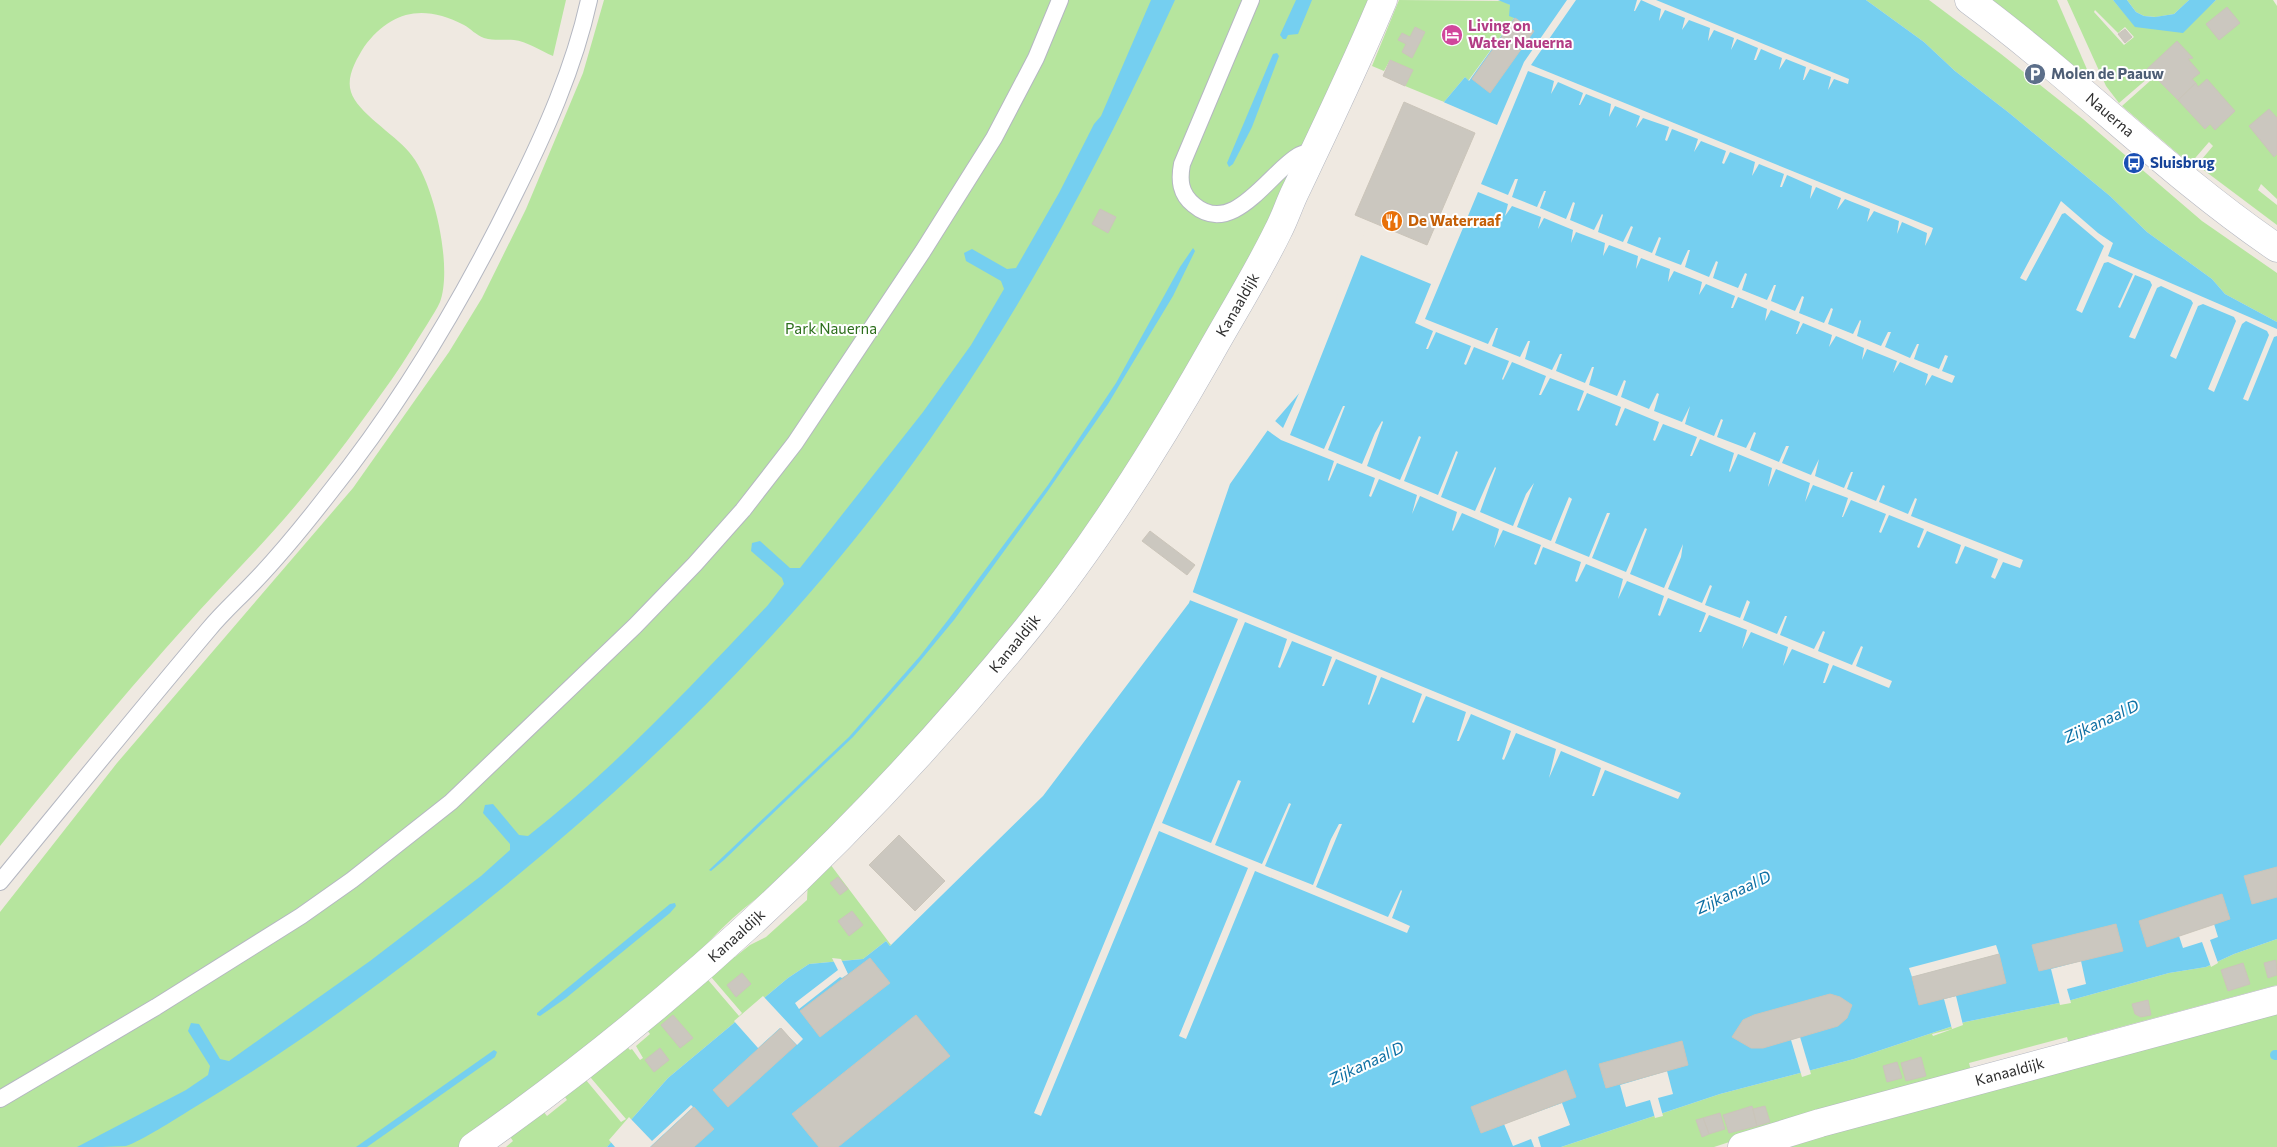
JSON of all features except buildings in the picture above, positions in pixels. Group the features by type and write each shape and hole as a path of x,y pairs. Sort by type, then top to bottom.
{"street":[{"name":"Kanaaldijk","path":"473,1147 678,989 799,880 876,801 968,700 1028,629 1098,534 1163,434 1254,276 1316,150 1383,0"},
{"name":"Nauerna","path":"1969,0 2036,51 2220,208 2277,248"},
{"path":"2277,225 2197,165 2194,168 2277,230"},
{"name":"Kanaaldijk","path":"1742,1147 1820,1123 2277,1000"}],"lane":[{"path":"0,882 212,625 294,537 358,456 428,352 464,290 530,164 572,60 588,0"},
{"path":"0,1099 156,1007 302,916 352,880 451,802 533,725 675,585 743,510 795,443 836,385 994,138 1036,58 1060,0"},
{"path":"1251,0 1182,164 1179,176 1182,189 1188,200 1208,213 1220,214 1232,211 1244,204 1298,156 1316,150"}],"green space":[{"path":"0,0 566,0 553,56 519,41 484,38 449,18 422,13 409,14 385,25 364,47 351,75 351,92 360,107 409,152 426,182 439,224 442,247 444,268 440,302 392,379 313,485 148,669 0,846"},
{"name":"Park Nauerna","path":"604,0 1374,0 1283,186 1271,230 1095,525 951,709 764,893 723,927 688,966 461,1147 0,1147 0,912 117,763 353,488 449,352 482,298 526,209 583,73"},
{"path":"1399,0 1503,1 1510,5 1514,18 1468,81 1465,77 1444,102 1405,86 1412,70 1390,60 1384,71 1372,66"},
{"path":"1866,0 1929,0 2001,54 2083,119 2202,221 2277,273 2277,322 2225,294 2212,279 2147,232 2110,196 1955,71 1924,42"},
{"path":"1991,0 2057,0 2089,74 2086,76"},
{"path":"2067,0 2113,0 2136,27 2203,12 2216,0 2273,0 2277,6 2277,199 2261,184 2258,190 2277,205 2277,225 2197,165 2213,146 2209,142 2190,164 2122,106 2150,81 2148,78 2119,103 2106,86","holes":["2095,10 2118,33 2125,27 2134,37 2124,45 2094,12"]},
{"path":"2127,0 2189,0 2174,14 2156,17 2144,16 2136,12"},
{"path":"827,860 890,946 886,941 863,959 809,964 788,978 668,1078 607,1147 506,1147 513,1141 506,1131 539,1106 547,1116 567,1100 560,1090 581,1074 621,1122 626,1119 585,1071 622,1041 630,1050 632,1049 640,1060 643,1058 636,1046 650,1034 643,1025 703,974 739,1016 742,1013 706,971 729,951 735,957 750,945 766,937 807,900 808,880"},
{"path":"2277,939 2277,985 2087,1036 2088,1043 2070,1048 2067,1037 1969,1063 1972,1074 1760,1132 1714,1147 1561,1147 1720,1094 1854,1059 1965,1022 2064,1002 2169,973 2206,967 2234,954"},
{"path":"2277,1007 2277,1147 1766,1147"}],"water":[{"path":"1151,0 1175,0 1124,107 1070,213 1010,316 946,416 884,503 816,585 745,664 670,740 510,882 341,1011 248,1074 141,1139 126,1146 77,1147 186,1090 208,1075 210,1066 188,1031 191,1023 199,1024 220,1059 229,1061 370,961 481,876 510,850 510,844 483,813 485,805 493,804 519,835 528,836 622,754 682,695 768,605 784,584 782,578 751,551 752,543 760,541 790,568 800,568 923,412 971,345 1004,289 1001,281 966,261 964,253 972,249 1007,269 1016,268 1059,193 1094,124 1101,116"},
{"path":"1296,0 1312,0 1298,34 1288,35 1286,39 1283,39 1280,35"},
{"name":"Zijkanaal D","path":"1498,0 1866,0 1924,42 1955,71 2110,196 2147,232 2212,279 2225,294 2277,322 2277,939 2234,954 2206,967 2169,973 2064,1002 1965,1022 1854,1059 1720,1094 1561,1147 607,1147 668,1078 788,978 809,964 863,959 886,941 890,946 1043,796 1189,603 1230,484 1270,427 1302,390 1348,275 1444,102 1465,77 1469,81 1514,18 1509,16 1510,5"},
{"path":"2113,0 2127,0 2136,12 2144,16 2155,17 2174,14 2189,0 2216,0 2183,33 2135,27"},
{"path":"1277,53 1279,56 1252,127 1233,164 1229,167 1227,163 1273,54"},
{"path":"1193,248 1195,251 1173,296 1108,404 954,620 853,737 724,860 711,871 709,870 849,737 920,656 1048,485 1116,383 1180,267"},
{"path":"675,903 676,906 670,913 566,998 540,1016 537,1015 537,1013 670,904"},
{"path":"494,1050 497,1052 495,1057 367,1147 356,1147"}],"pier":[{"path":"1567,0 1576,0 1531,65 1933,228 1931,234 1925,246 1927,233 1902,222 1897,234 1899,221 1874,211 1867,222 1870,209 1845,199 1837,210 1841,198 1816,187 1810,199 1812,186 1787,175 1782,187 1780,187 1784,174 1759,164 1752,176 1755,162 1730,152 1724,164 1722,163 1726,151 1701,141 1694,152 1698,139 1672,129 1667,141 1665,140 1669,127 1643,118 1636,128 1640,116 1615,106 1609,117 1611,104 1586,94 1579,105 1583,93 1558,82 1551,94 1554,81 1528,71 1481,184 1508,195 1515,179 1518,179 1512,197 1537,207 1544,191 1546,191 1540,208 1566,219 1573,202 1575,203 1570,220 1594,230 1603,215 1598,232 1623,242 1631,226 1633,227 1627,243 1652,253 1659,237 1661,238 1655,255 1681,265 1688,250 1690,250 1685,267 1709,277 1716,261 1718,262 1713,278 1738,288 1745,273 1747,274 1742,290 1767,300 1774,285 1776,285 1771,301 1795,311 1802,296 1804,297 1799,313 1824,323 1831,308 1833,309 1828,324 1853,334 1860,320 1857,336 1881,346 1888,332 1891,332 1885,347 1910,358 1917,344 1919,344 1914,359 1939,369 1945,355 1948,356 1942,371 1955,376 1952,383 1932,375 1925,386 1928,374 1900,362 1893,373 1897,361 1867,349 1862,360 1864,348 1836,336 1829,347 1832,335 1803,323 1796,334 1800,322 1771,310 1765,321 1767,309 1738,297 1733,308 1731,308 1735,296 1706,284 1699,295 1702,282 1674,271 1668,282 1670,269 1641,258 1636,269 1638,256 1609,245 1603,256 1605,243 1576,232 1571,243 1573,230 1544,218 1538,229 1541,217 1512,206 1505,216 1508,204 1478,192 1425,319 1488,344 1496,328 1498,328 1492,346 1520,357 1528,341 1530,341 1525,359 1552,370 1560,354 1562,354 1556,371 1585,383 1592,367 1594,367 1589,385 1617,396 1624,380 1626,381 1621,397 1649,409 1657,393 1659,394 1654,411 1682,422 1690,406 1685,424 1714,436 1721,419 1723,420 1717,437 1746,448 1754,432 1756,433 1750,450 1779,462 1786,446 1789,446 1782,463 1811,475 1819,459 1815,476 1844,488 1851,472 1853,472 1847,489 1876,501 1883,485 1885,486 1879,502 1908,514 1915,498 1917,499 1911,516 2023,560 2020,568 2003,562 1995,579 1991,577 1998,559 1965,546 1957,564 1955,563 1961,545 1927,531 1919,548 1917,547 1924,529 1889,515 1881,533 1879,532 1886,514 1851,500 1842,517 1848,498 1813,485 1805,502 1810,483 1776,469 1768,487 1772,468 1738,454 1730,472 1734,453 1700,439 1692,456 1690,456 1697,437 1663,424 1655,441 1653,440 1659,422 1625,408 1617,426 1615,425 1621,407 1587,393 1579,411 1577,410 1584,391 1550,378 1541,395 1539,395 1546,376 1512,362 1503,380 1509,361 1474,347 1466,365 1464,364 1471,346 1436,332 1428,349 1426,349 1433,331 1415,323 1431,284 1361,255 1290,435 1324,449 1343,406 1345,406 1328,450 1362,464 1382,421 1367,466 1400,480 1419,436 1421,437 1404,481 1438,495 1456,451 1458,452 1441,497 1475,511 1495,467 1480,512 1513,526 1526,494 1534,483 1517,527 1551,541 1569,497 1572,499 1555,543 1589,557 1607,513 1610,513 1592,558 1626,572 1645,528 1647,529 1630,574 1664,588 1683,544 1681,557 1668,589 1702,603 1710,585 1712,586 1705,605 1740,618 1747,600 1750,602 1743,620 1777,634 1785,616 1787,616 1780,635 1814,649 1823,631 1825,632 1818,651 1852,665 1861,646 1863,647 1856,666 1892,681 1889,688 1833,665 1825,683 1823,683 1829,664 1792,649 1783,666 1788,647 1751,632 1742,649 1747,630 1709,615 1701,632 1699,632 1706,613 1668,598 1660,616 1658,615 1664,596 1627,581 1618,599 1623,579 1586,564 1577,582 1575,581 1581,562 1543,547 1536,565 1534,564 1541,545 1503,530 1494,548 1499,529 1462,513 1453,531 1457,512 1420,496 1412,514 1417,495 1379,479 1371,497 1369,496 1375,478 1337,463 1329,481 1334,461 1281,440 1267,430 1276,416 1274,420 1283,428 1301,389 1346,274 1407,137 1441,101 1497,125 1524,62"},
{"path":"1637,0 1641,0 1634,11"},
{"path":"1641,0 1656,0 1849,79 1848,84 1834,79 1828,90 1831,77 1810,69 1803,80 1806,67 1786,59 1779,70 1782,58 1761,49 1756,60 1754,60 1758,48 1737,39 1731,50 1734,38 1714,30 1708,41 1710,28 1689,20 1682,30 1685,18 1665,10 1659,21 1661,9"},
{"path":"2061,201 2098,233 2113,243 2108,256 2277,329 2277,336 2274,337 2248,401 2243,399 2269,335 2267,331 2246,321 2242,324 2214,392 2208,389 2236,321 2234,317 2203,304 2198,306 2176,359 2170,356 2193,303 2191,300 2161,286 2157,288 2135,339 2129,337 2152,285 2150,281 2135,275 2120,308 2118,307 2133,274 2108,262 2104,263 2082,313 2076,310 2104,246 2065,213 2062,214 2026,281 2020,278"},
{"path":"1190,591 1681,793 1678,799 1605,770 1594,796 1592,796 1601,768 1561,751 1549,778 1556,749 1516,733 1504,760 1502,759 1511,731 1471,714 1459,741 1457,741 1466,712 1426,696 1414,723 1412,722 1422,694 1381,677 1369,705 1377,676 1336,659 1324,686 1322,686 1332,657 1292,641 1280,668 1278,667 1287,639 1245,622 1162,823 1211,843 1238,780 1241,781 1215,845 1262,864 1289,803 1291,804 1265,866 1313,885 1331,839 1339,824 1342,824 1316,887 1388,917 1401,890 1392,918 1410,926 1407,933 1255,871 1186,1039 1179,1036 1248,868 1159,831 1041,1116 1034,1113 1238,619 1187,599"},
{"path":"2214,924 2218,937 2210,940 2218,963 2211,967 2202,942 2183,948 2179,936"},
{"path":"1996,945 1999,954 1912,977 1909,968"},
{"path":"832,958 841,959 848,974 842,978 840,977 799,1009 795,1003 838,970"},
{"path":"2081,961 2086,984 2067,989 2071,1003 2060,1005 2051,969"},
{"path":"763,996 803,1039 797,1045 780,1028 758,1048 734,1021"},
{"path":"1956,996 1963,1025 1933,1036 1932,1034 1952,1029 1944,999"},
{"path":"1800,1037 1811,1074 1802,1077 1791,1040"},
{"path":"1667,1071 1673,1094 1658,1098 1663,1116 1655,1118 1650,1100 1626,1107 1620,1085"},
{"path":"1562,1103 1570,1125 1538,1137 1541,1147 1534,1147 1531,1139 1513,1146 1504,1124"},
{"path":"691,1105 693,1107 650,1147 615,1147 609,1140 629,1117 652,1141"}],"place":[{"name":"Living on Water Nauerna","path":"1452,35"},
{"name":"Molen de Paauw","path":"2035,74"},
{"name":"Sluisbrug","path":"2134,163"},
{"name":"De Waterraaf","path":"1392,221"}]}
